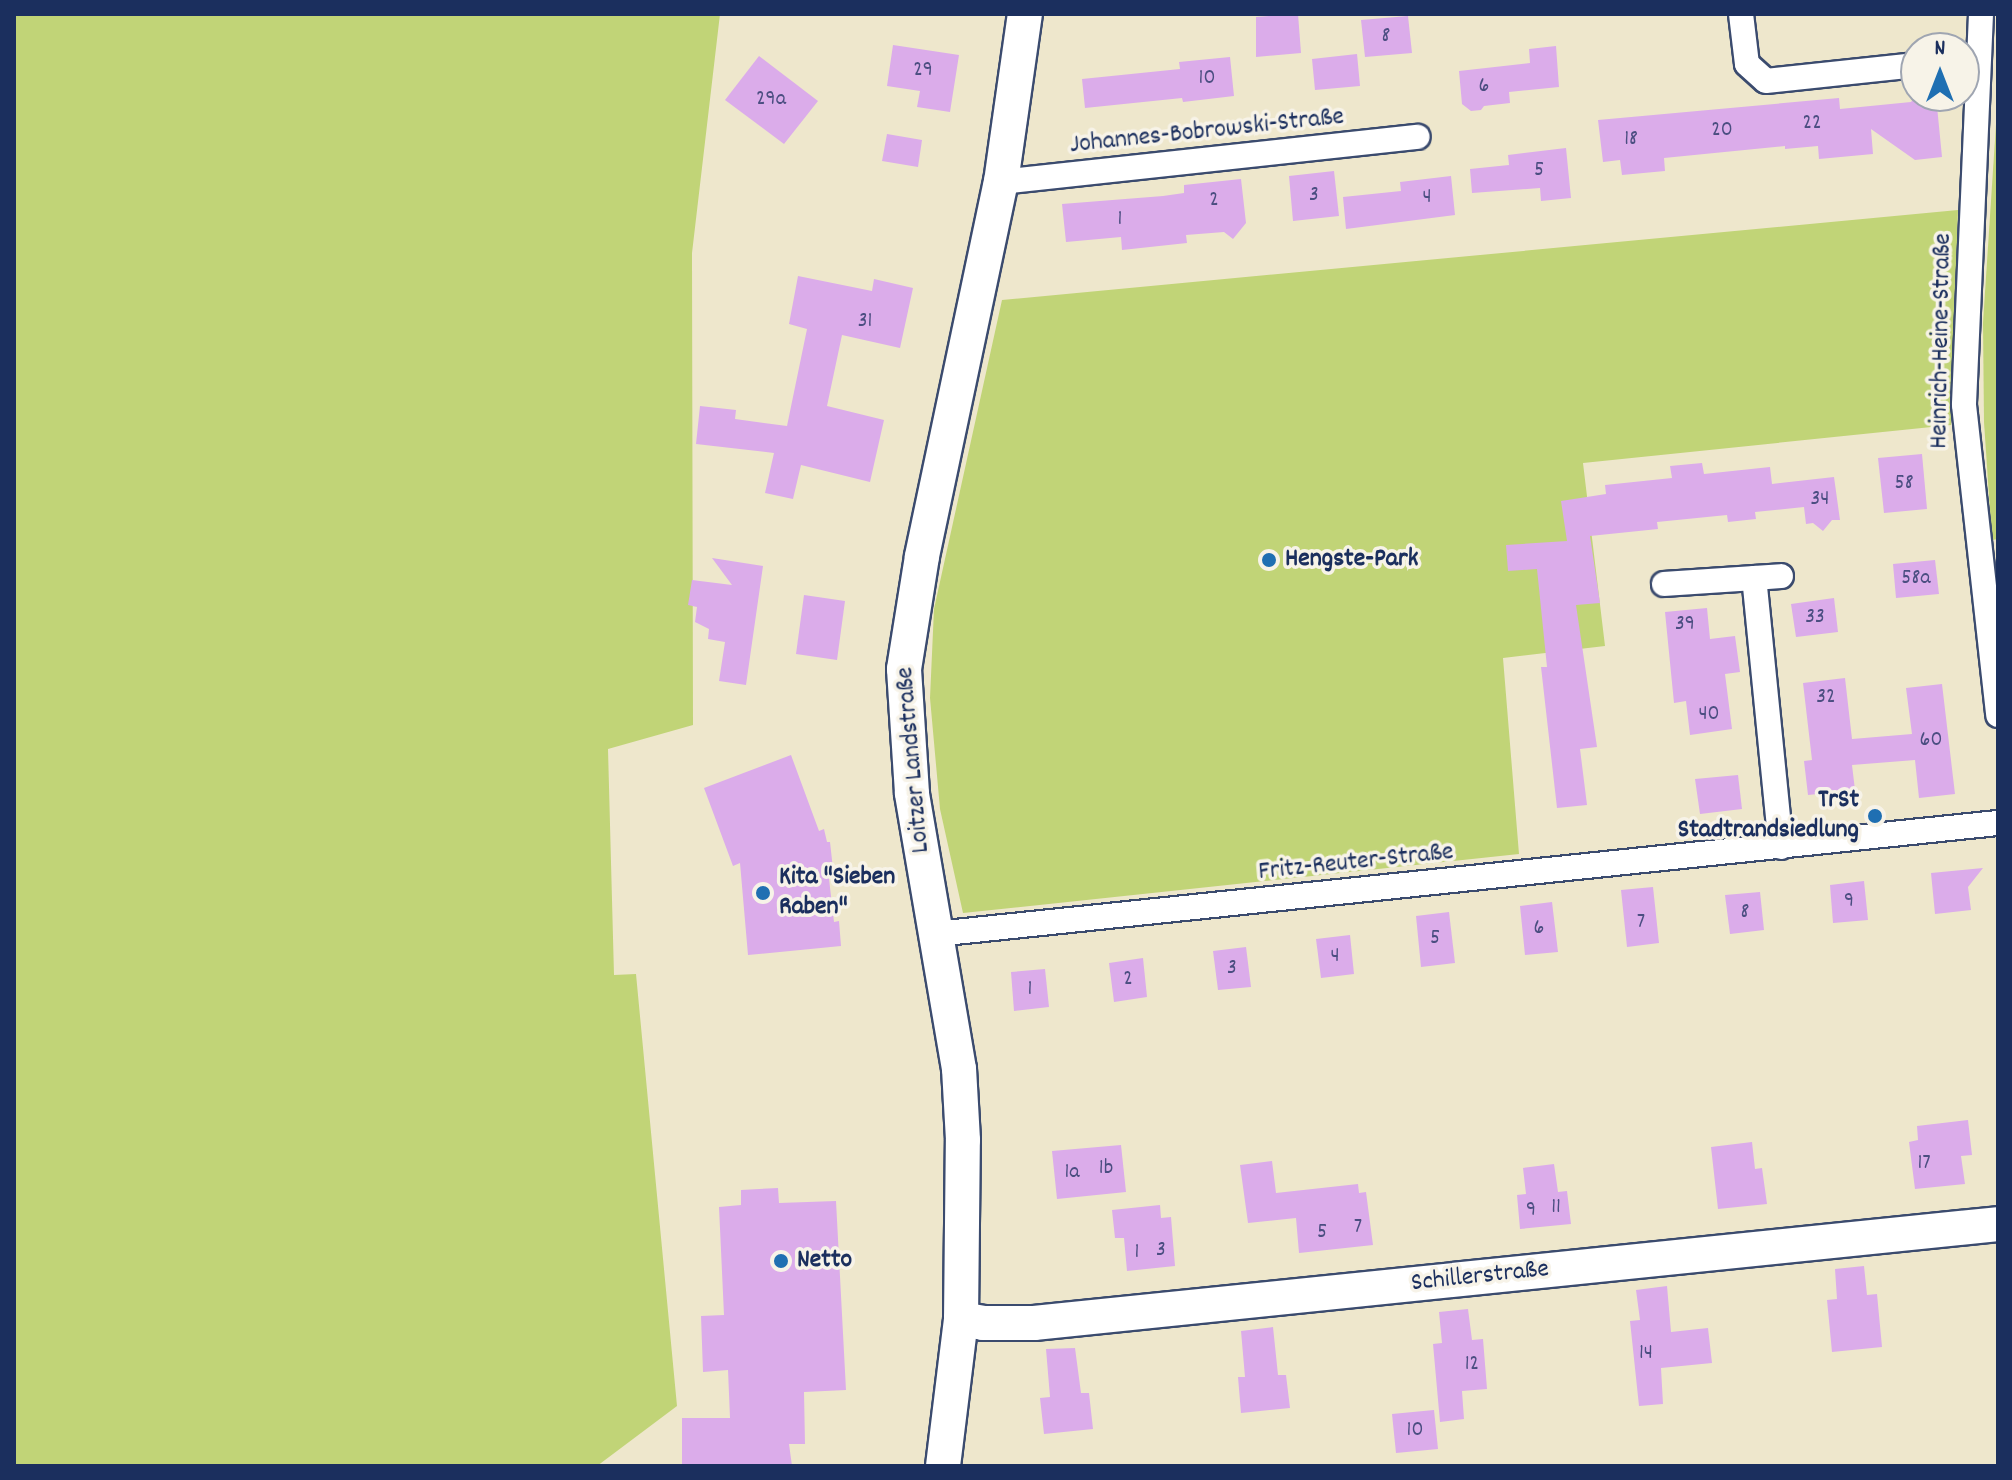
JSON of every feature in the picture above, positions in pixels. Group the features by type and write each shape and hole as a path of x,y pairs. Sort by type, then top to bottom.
{"main road":[{"name":"Loitzer Landstraße","path":"943,1466 961,1319 963,1140 960,1084 912,793 904,669 907,633 1001,182 1025,14"},
{"name":"Schillerstraße","path":"961,1319 983,1323 1034,1323 1998,1224"}],"street":[{"path":"1741,14 1747,64 1766,81 1900,67"},
{"name":"Heinrich-Heine-Straße","path":"1970,112 1964,405 1998,715"},
{"name":"Johannes-Bobrowski-Straße","path":"1001,182 1418,137"},
{"path":"1664,584 1781,576"},
{"path":"1754,578 1781,847"},
{"name":"Fritz-Reuter-Straße","path":"936,934 1998,823"}],"green space":[{"path":"14,14 720,14 692,253 693,725 608,749 614,975 636,974 677,1406 597,1466 14,1466"},
{"path":"1998,94 1998,539 1992,540 1984,422 1983,323"},
{"name":"Hengste-Park","path":"1958,210 1951,425 1583,463 1605,646 1503,658 1519,854 963,913 940,809 930,698 934,609 1002,300"}],"building":[{"path":"1298,14 1301,53 1256,57 1256,17"},
{"path":"1408,16 1412,53 1365,57 1361,20"},
{"path":"893,45 959,55 950,112 917,107 920,91 887,86"},
{"path":"1556,46 1559,87 1509,92 1510,103 1484,106 1481,110 1471,111 1462,104 1459,71 1530,63 1529,49"},
{"path":"1357,54 1360,86 1315,90 1312,59"},
{"path":"759,56 818,101 784,144 725,100"},
{"path":"1230,57 1234,96 1085,108 1082,79 1180,69 1179,62"},
{"path":"1839,98 1840,109 1900,103 1900,112 1938,112 1942,157 1915,160 1871,129 1873,154 1819,159 1818,146 1785,149 1785,146 1664,158 1665,171 1622,175 1620,160 1603,162 1598,120"},
{"path":"887,134 922,140 918,167 882,161"},
{"path":"1566,148 1571,198 1541,201 1540,188 1472,193 1470,169 1509,165 1508,155"},
{"path":"1334,171 1339,216 1293,221 1289,176"},
{"path":"1451,176 1455,215 1346,229 1343,197 1401,191 1400,182"},
{"path":"1241,179 1246,223 1233,239 1224,232 1186,235 1187,243 1122,250 1121,237 1066,242 1062,204 1163,196 1184,193 1184,185"},
{"path":"798,276 872,291 874,279 913,288 900,348 842,335 827,406 884,420 870,482 801,465 793,499 765,493 774,453 696,444 700,406 736,410 735,419 787,426 807,329 789,324"},
{"path":"1922,454 1927,509 1884,513 1878,458"},
{"path":"1702,463 1704,474 1770,467 1772,484 1834,477 1840,520 1832,520 1823,531 1813,523 1806,524 1804,507 1755,512 1756,519 1728,522 1727,515 1657,522 1658,529 1590,536 1600,603 1576,605 1597,747 1580,749 1587,805 1557,808 1541,667 1547,667 1537,569 1508,571 1506,545 1567,541 1561,501 1606,494 1605,485 1672,478 1670,466"},
{"path":"712,558 763,566 746,685 719,681 725,642 708,639 709,629 695,622 697,607 688,605 692,580 732,585"},
{"path":"1935,560 1939,594 1896,598 1893,564"},
{"path":"804,595 845,601 837,660 796,654"},
{"path":"1834,598 1838,632 1796,637 1791,604"},
{"path":"1707,608 1710,639 1735,636 1740,672 1725,674 1732,729 1690,735 1686,701 1674,703 1665,612"},
{"path":"1845,678 1852,739 1912,734 1906,688 1942,684 1955,794 1919,798 1915,760 1852,765 1855,790 1808,795 1804,761 1812,760 1803,683"},
{"path":"791,755 819,831 824,829 827,842 830,842 833,869 828,870 834,922 839,921 841,946 748,955 740,863 733,866 704,788"},
{"path":"1738,775 1742,809 1700,814 1695,779"},
{"path":"1983,868 1968,887 1971,910 1935,914 1931,873"},
{"path":"1864,881 1868,920 1833,923 1830,885"},
{"path":"1653,887 1659,943 1627,947 1621,890"},
{"path":"1760,892 1764,930 1730,934 1725,895"},
{"path":"1552,902 1558,952 1525,955 1520,906"},
{"path":"1449,912 1455,963 1421,967 1416,916"},
{"path":"1350,935 1354,974 1321,978 1316,939"},
{"path":"1246,947 1251,987 1218,990 1213,951"},
{"path":"1143,958 1147,997 1114,1002 1109,963"},
{"path":"1045,969 1049,1007 1014,1011 1011,972"},
{"path":"1968,1120 1972,1155 1961,1156 1965,1184 1915,1189 1909,1142 1918,1140 1917,1126"},
{"path":"1752,1142 1755,1169 1762,1168 1767,1204 1718,1209 1711,1147"},
{"path":"1121,1145 1126,1192 1057,1199 1052,1151"},
{"path":"1272,1161 1276,1193 1358,1184 1359,1193 1366,1192 1373,1245 1299,1253 1296,1218 1248,1223 1240,1165"},
{"path":"1554,1164 1558,1192 1567,1191 1571,1224 1520,1229 1517,1195 1526,1194 1523,1168"},
{"name":"Netto","path":"778,1188 779,1203 836,1201 846,1390 804,1392 805,1444 789,1444 792,1466 682,1466 682,1418 730,1418 728,1370 703,1372 701,1316 724,1315 719,1207 741,1205 741,1190"},
{"path":"1160,1205 1161,1218 1171,1217 1175,1266 1127,1271 1124,1238 1115,1238 1112,1210"},
{"path":"1864,1266 1867,1295 1877,1294 1882,1347 1832,1352 1827,1300 1837,1299 1835,1269"},
{"path":"1667,1286 1671,1332 1708,1328 1712,1363 1661,1368 1663,1404 1639,1406 1630,1321 1640,1320 1636,1290"},
{"path":"1468,1309 1472,1340 1483,1339 1487,1389 1462,1391 1464,1419 1440,1422 1433,1344 1442,1343 1439,1312"},
{"path":"1273,1327 1278,1375 1286,1375 1290,1408 1241,1413 1238,1377 1245,1377 1241,1331"},
{"path":"1075,1348 1081,1393 1089,1393 1093,1429 1044,1434 1040,1398 1050,1397 1046,1349"},
{"path":"1434,1410 1438,1449 1396,1453 1392,1414"}],"place":[{"name":"Hengste-Park","path":"1269,560"},
{"name":"TrSt Stadtrandsiedlung","path":"1875,816"},
{"name":"Kita \"Sieben Raben\"","path":"763,893"},
{"name":"Netto","path":"781,1261"}]}
